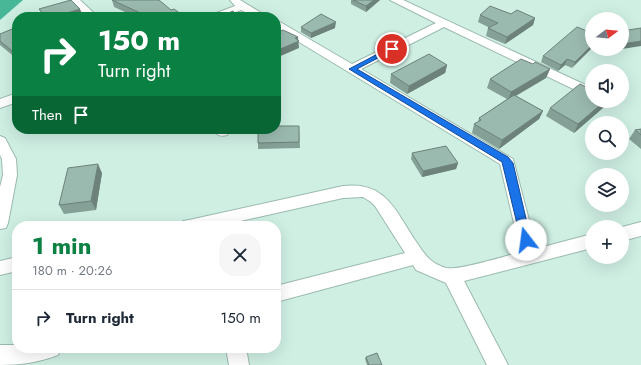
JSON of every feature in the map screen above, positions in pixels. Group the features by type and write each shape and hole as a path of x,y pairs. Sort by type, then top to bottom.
{"street":[{"path":"74,0 87,12"},
{"path":"395,0 585,90"},
{"path":"224,12 239,3 254,12"},
{"path":"352,69 445,23"},
{"path":"281,27 505,160 508,163 526,240 536,256"},
{"path":"0,104 12,99"},
{"path":"0,141 9,159 10,175 0,223"},
{"path":"212,221 343,192 366,191 374,195 381,202 422,265 444,275 452,276 585,244"},
{"path":"281,293 417,257"},
{"path":"0,268 12,265"},
{"path":"452,276 498,365"},
{"path":"0,355 19,355 28,353"},
{"path":"237,353 239,365"}],"shaded area":[{"path":"0,0 23,0 0,20"}],"building":[{"path":"71,0 80,9 70,12 42,12 39,9"},
{"path":"112,0 159,0 171,10 174,9 178,12 138,12"},
{"path":"353,0 374,0 366,6"},
{"path":"490,6 511,14 517,10 535,18 507,37 488,28 498,23 480,15"},
{"path":"321,14 336,22 311,33 301,27"},
{"path":"577,27 585,30 585,52 575,62 567,59 561,65 543,56"},
{"path":"641,28 641,41 629,43 629,30"},
{"path":"12,29 12,51 0,41 0,34"},
{"path":"283,30 298,37 295,38 299,41 281,49 281,31"},
{"path":"429,54 447,65 409,86 391,74"},
{"path":"521,59 533,64 535,62 550,69 511,92 490,79"},
{"path":"580,84 585,86 585,108 597,108 587,116 585,116 585,118 578,124 550,108"},
{"path":"514,95 543,111 502,140 474,124 481,120 479,118"},
{"path":"281,126 299,126 299,142 258,143 258,134 281,134"},
{"path":"641,129 641,135 635,130"},
{"path":"446,146 458,163 423,171 412,153"},
{"path":"98,164 91,201 59,205 68,168"},
{"path":"377,353 382,365 369,365 366,357"}],"route":[{"path":"392,49 352,69 505,160 508,163 526,240"}]}
